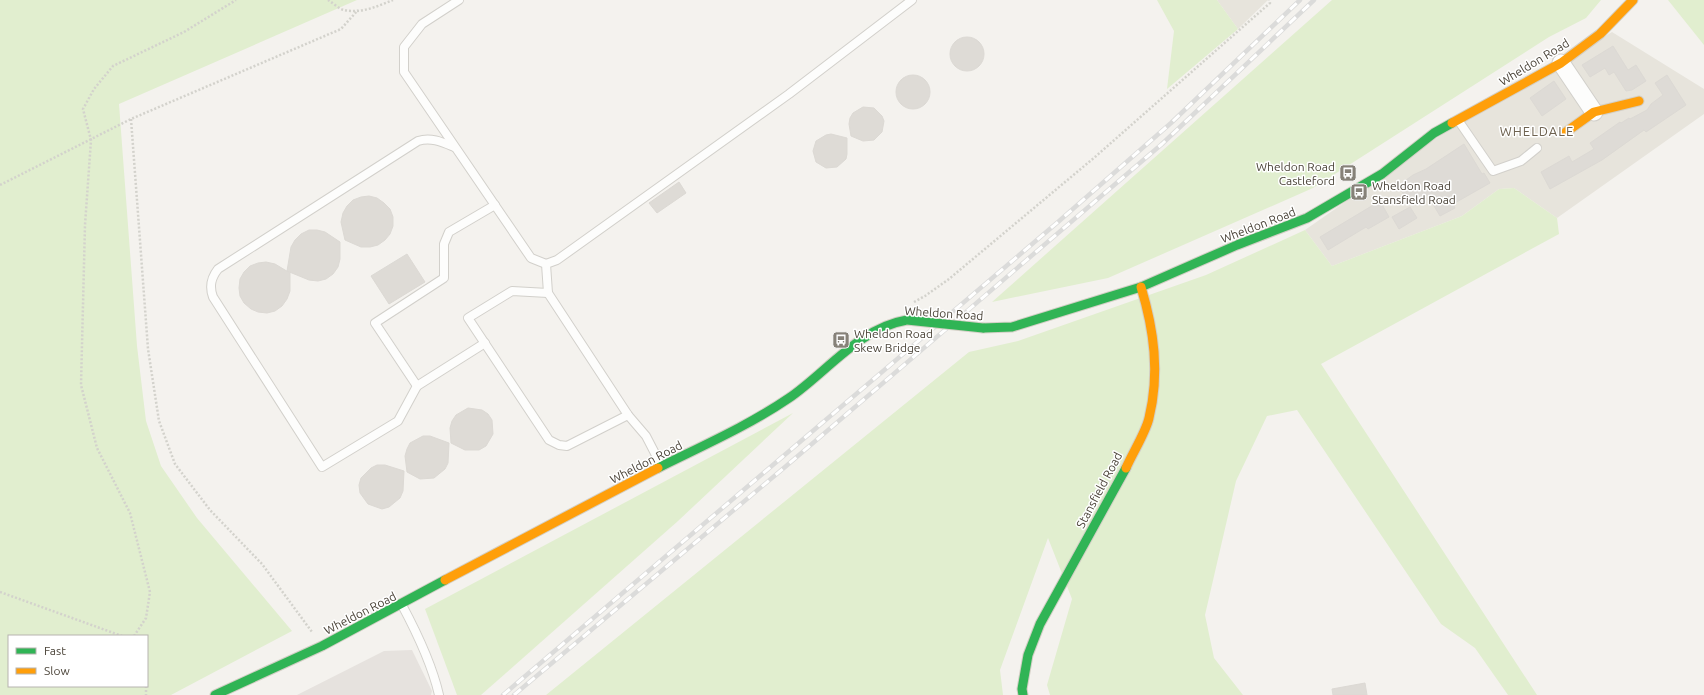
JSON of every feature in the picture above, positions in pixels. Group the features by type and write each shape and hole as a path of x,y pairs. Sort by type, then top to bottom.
{"street":[{"name":"Wheldon Road","path":"215,695 322,646 662,466 766,413 790,397 867,335 895,322 907,320 983,328 1012,328 1141,287 1237,245 1307,218 1382,174 1434,133 1561,63 1600,34 1633,0"},
{"path":"1561,63 1594,112"},
{"path":"1566,132 1594,112 1639,101"},
{"name":"Stansfield Road","path":"1023,695 1022,689 1028,655 1040,624 1124,471 1149,419 1155,380 1154,349 1150,317 1141,287"}],"lane":[{"path":"459,0 422,24 404,47 404,72 531,258 546,264 557,260 789,94 912,0"},
{"path":"1458,119 1493,171 1521,161 1537,148"},
{"path":"454,147 435,140 418,141 218,269 210,284 213,297 322,467 398,421 417,386 485,343"},
{"path":"417,386 375,323 444,278 444,244 449,232 494,205"},
{"path":"546,264 548,293 628,415 646,436 662,466"},
{"path":"548,293 512,291 468,318 549,440 559,445 567,446 628,415"},
{"path":"402,605 416,631 436,682 439,695"}],"path":[{"path":"135,635 146,618 150,592 130,513 97,448 81,385 85,225 91,140 83,109 94,89 113,66 184,32 236,0"},
{"path":"328,0 344,10 373,8 393,0"},
{"path":"912,303 950,279 1095,157 1270,3 1269,0"},
{"path":"0,185 131,119 341,29 358,10"},
{"path":"131,119 148,348 159,421 175,464 210,510 262,564 322,646"},
{"path":"0,592 119,635"}],"shaded area":[{"path":"1217,0 1268,0 1238,29"},
{"path":"1612,32 1704,89 1704,114 1557,218 1514,188 1499,189 1462,216 1332,266 1305,230 1444,133"},
{"path":"412,650 432,691 431,695 297,695 384,651"}],"green space":[{"path":"0,0 357,0 119,104 137,346 146,421 161,466 197,518 292,631 171,695 0,695"},
{"path":"1157,0 1217,0 1238,29 1167,89 1174,31"},
{"path":"1332,0 1601,0 1586,18 1549,37 1313,188 1108,278 992,302"},
{"path":"1668,0 1704,0 1704,45"},
{"path":"1514,188 1557,218 1559,234 1321,364 1537,695 1508,695 1475,648 1441,624 1297,410 1267,416 1236,481 1205,615 1214,658 1243,695 1050,695 1047,685 1072,599 1048,538 1000,670 1003,695 546,695 969,352 1018,341 1206,275 1305,230 1332,266 1462,216 1499,189"},
{"path":"793,413 678,521 481,695 457,695 425,609"}],"building":[{"path":"964,37 970,37 974,38 981,44 984,54 983,61 977,68 970,71 964,71 960,70 953,64 950,57 950,51 951,47 957,40"},
{"path":"1613,46 1628,70 1636,65 1646,81 1632,90 1626,91 1614,72 1609,75 1605,68 1590,77 1582,65"},
{"path":"910,75 916,75 920,76 927,82 930,92 929,99 923,106 916,109 910,109 906,108 899,102 896,95 896,89 897,85 903,78"},
{"path":"1667,75 1686,105 1646,132 1644,130 1602,160 1550,189 1541,172 1569,156 1572,162 1594,149 1590,143 1620,122 1621,123 1629,118 1630,119 1647,110 1651,104 1663,95 1655,83"},
{"path":"1554,81 1566,99 1542,116 1530,98"},
{"path":"863,107 874,108 882,116 884,121 882,132 874,140 863,141 851,136 849,124 850,118 853,113"},
{"path":"831,134 847,138 847,154 846,159 837,167 826,168 816,162 813,151 816,141 826,135"},
{"path":"1464,144 1482,174 1484,173 1490,183 1453,204 1455,208 1440,216 1427,194 1411,205 1398,186 1413,175 1426,169"},
{"path":"679,182 686,193 657,213 649,203"},
{"path":"369,196 377,198 390,209 393,217 393,226 390,234 378,245 361,247 345,240 341,222 343,213 353,200"},
{"path":"1380,201 1389,217 1368,229 1366,227 1328,250 1320,237"},
{"path":"1410,207 1417,218 1399,229 1392,217"},
{"path":"309,230 325,232 340,242 340,259 338,267 333,274 326,279 318,281 309,280 287,271 291,247 301,234"},
{"path":"407,254 425,282 389,304 371,276"},
{"path":"266,262 275,264 290,273 290,291 287,299 282,306 275,311 267,313 258,312 251,309 244,303 240,296 239,288 240,279 250,266"},
{"path":"468,408 482,410 488,414 492,420 493,434 486,446 479,450 465,450 451,443 450,428 452,421 456,415"},
{"path":"423,436 430,436 449,443 448,463 445,469 434,478 420,479 407,472 405,456 407,449 410,443"},
{"path":"377,465 385,465 404,471 403,491 400,498 389,507 382,509 368,504 360,493 359,485 361,478 371,468"},
{"path":"1365,683 1367,695 1333,695 1332,689"}],"railway":[{"path":"503,695 1058,222 1171,123 1300,0"},
{"path":"514,695 785,467 1162,144 1314,0"}],"traffic: fast":[{"path":"983,328 1012,327 1141,287 1237,245 1307,218 1382,174 1434,133 1452,123"},
{"path":"658,468 757,418 803,388 844,352 859,341 874,332 907,320"},
{"path":"907,320 983,328"},
{"path":"1023,695 1022,689 1028,655 1040,624 1126,468"},
{"path":"215,695 322,646 445,580"}],"traffic: slow":[{"path":"1452,123 1561,63 1600,34 1633,0"},
{"path":"1566,132 1594,112 1639,101"},
{"path":"1126,468 1147,424 1154,385 1155,368 1152,335 1146,303 1141,287"},
{"path":"445,580 658,468"}],"place":[{"name":"Wheldon Road Castleford","path":"1348,173"},
{"name":"Wheldon Road Stansfield Road","path":"1359,192"},
{"name":"Wheldon Road Skew Bridge","path":"841,340"}],"district":[{"name":"WHELDALE","path":"1537,131"}]}
